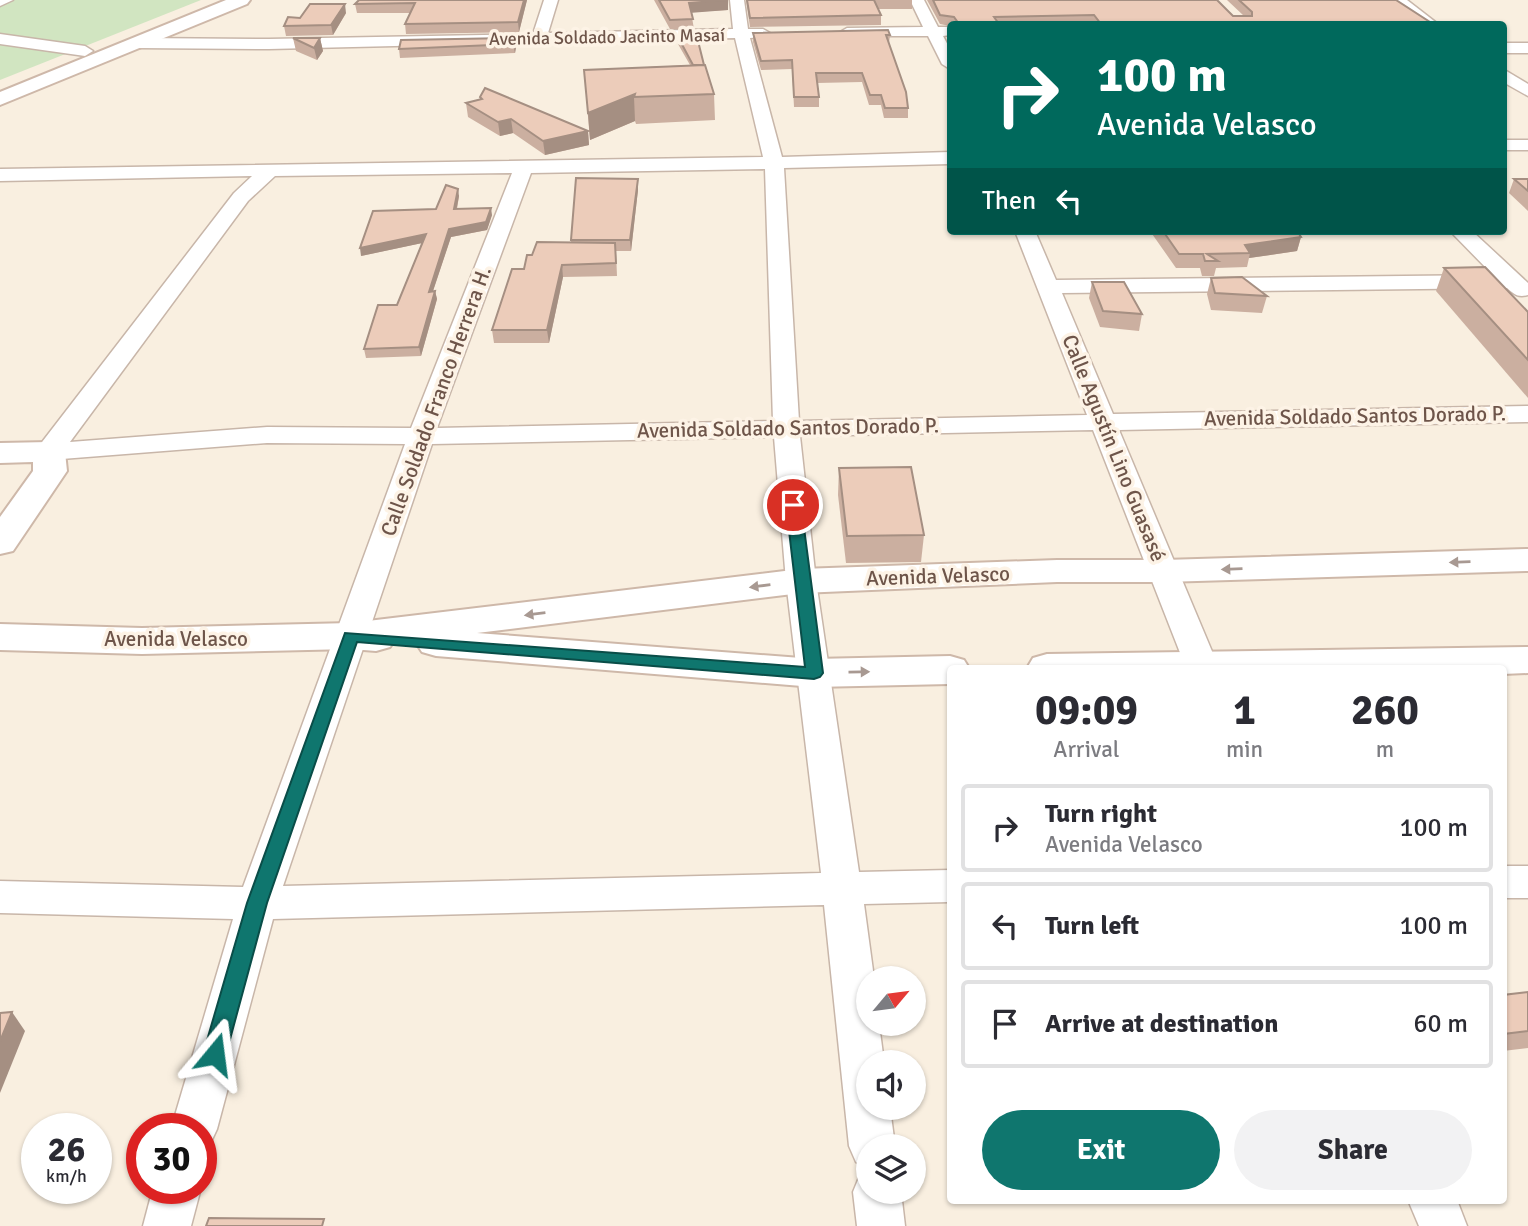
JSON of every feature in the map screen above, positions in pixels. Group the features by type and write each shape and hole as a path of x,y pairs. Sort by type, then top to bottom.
{"street":[{"path":"0,2 6,0"},
{"path":"0,85 206,0"},
{"path":"0,99 241,0"},
{"path":"539,38 551,0"},
{"path":"737,0 741,33 774,164 786,428 801,581 842,887 871,1134"},
{"path":"917,0 947,58"},
{"path":"1398,0 1427,21"},
{"path":"838,32 947,31"},
{"name":"Avenida Soldado Jacinto Masaí","path":"138,43 269,44 783,33"},
{"path":"0,39 85,51"},
{"path":"1507,48 1528,48"},
{"path":"1507,77 1528,91"},
{"path":"1507,145 1528,145"},
{"path":"0,175 271,169 774,164 947,158"},
{"name":"Calle Soldado Franco Herrera H.","path":"198,1113 257,903 421,436 524,166"},
{"path":"0,543 50,471 49,452 241,197 271,169"},
{"name":"Calle Agustín Lino Guasasé","path":"1027,235 1202,665"},
{"path":"1464,235 1520,288"},
{"path":"1048,287 1520,288"},
{"name":"Avenida Soldado Santos Dorado P.","path":"49,452 267,435 421,436 1528,414"},
{"path":"0,453 49,452"},
{"name":"Avenida Velasco","path":"0,638 142,641 351,636 801,581 1057,571 1164,572 1528,560"},
{"name":"Avenida Velasco","path":"351,636 814,673 947,670"},
{"path":"1296,665 1528,660"},
{"path":"1507,882 1528,882"},
{"path":"0,897 257,903 947,886"},
{"path":"167,1226 173,1204"},
{"path":"878,1204 881,1226"},
{"path":"1434,1204 1443,1226"}],"green space":[{"path":"0,0 201,0 0,80"}],"building":[{"path":"359,0 524,0 518,22 405,24 415,3 355,4"},
{"path":"659,0 728,0 689,3 693,19 670,20"},
{"path":"747,0 874,0 881,15 750,18"},
{"path":"933,0 1217,0 1233,16 1252,16 1252,12 1239,0 1396,0 1428,21 1099,21 1094,15 994,17 997,21 957,21 954,17 940,15"},
{"path":"310,4 345,4 331,25 284,26 288,17 300,18"},
{"path":"888,30 890,35 886,35 906,92 908,108 885,108 881,95 870,95 862,73 816,73 819,97 794,97 792,60 761,61 753,33"},
{"path":"678,37 697,37 704,65 693,65"},
{"path":"293,38 320,38 314,48"},
{"path":"515,38 513,44 399,49 401,40"},
{"path":"705,65 714,94 634,97 635,94 588,113 584,70"},
{"path":"485,88 588,131 543,141 511,119 498,122 466,103 482,99 480,97"},
{"path":"576,178 638,179 630,240 571,240"},
{"path":"1514,179 1528,179 1528,191"},
{"path":"446,185 458,189 454,209 491,208 486,222 449,229 429,292 435,291 419,347 364,349 378,305 397,305 426,234 360,248 373,211 436,209"},
{"path":"1166,235 1301,237 1245,245 1250,253 1207,254 1218,261 1205,261 1203,254 1179,254"},
{"path":"537,242 615,243 616,263 562,265 547,330 492,330 512,269 524,269 527,255 532,255"},
{"path":"1485,267 1528,312 1528,360 1444,268"},
{"path":"1242,277 1267,296 1215,293 1211,278"},
{"path":"1092,282 1124,282 1142,314 1103,311"},
{"path":"911,467 924,535 847,536 839,468"},
{"path":"1528,992 1528,1031 1507,1034 1507,995"},
{"path":"12,1012 0,1041 0,1013"},
{"path":"209,1218 324,1219 322,1226 206,1226"}],"route":[{"path":"215,1054 257,903 351,636 814,673 793,505"}]}
